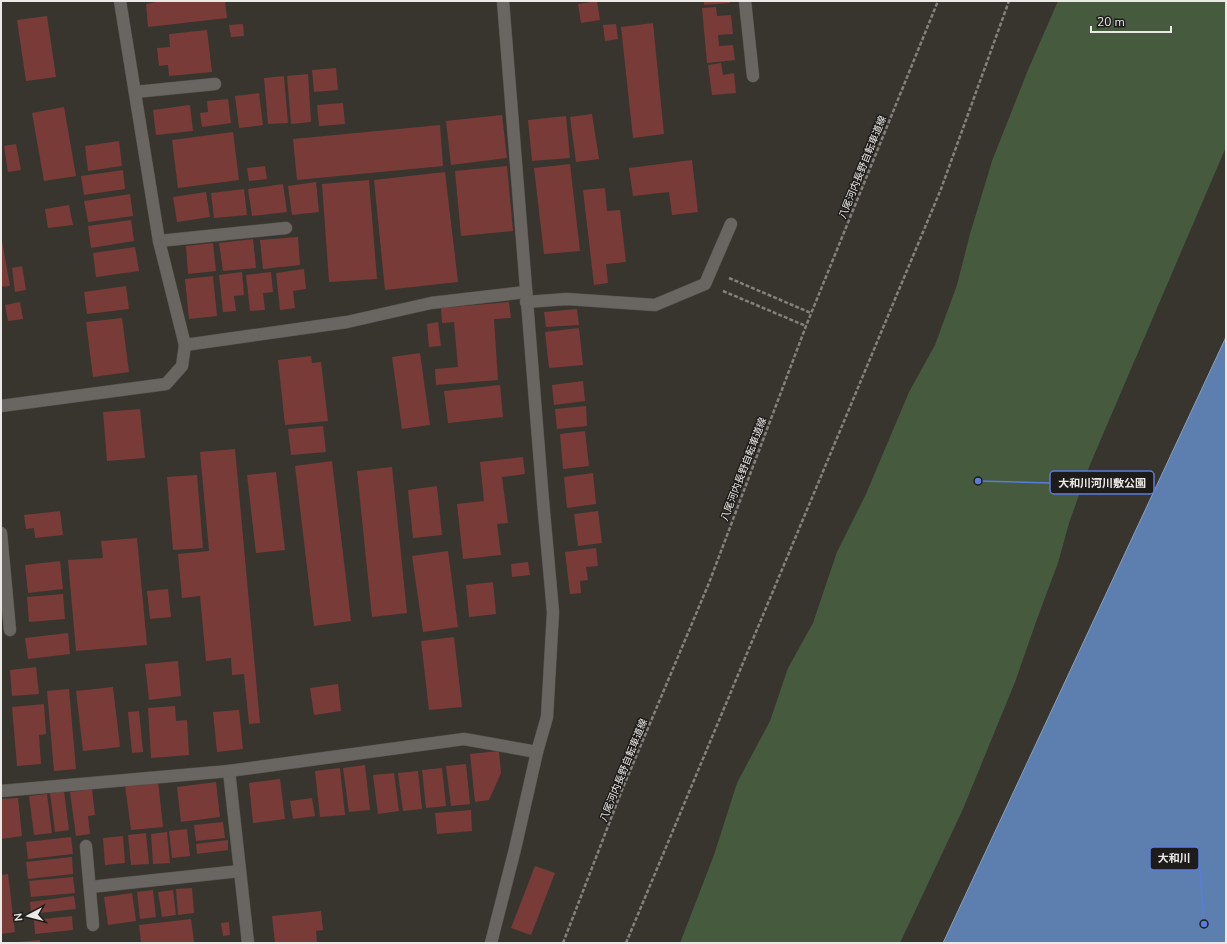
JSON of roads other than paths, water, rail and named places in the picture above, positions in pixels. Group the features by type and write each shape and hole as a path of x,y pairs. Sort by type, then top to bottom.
{"street":[{"path":"1,406 166,384 182,366 185,345 159,241 120,1"},
{"path":"491,943 515,849 537,752 547,717 553,612 526,297 503,1"},
{"path":"745,1 753,76"},
{"path":"135,92 215,84"},
{"path":"185,345 348,322 431,303 526,297 655,305 705,284 731,224"},
{"path":"159,241 286,228"},
{"path":"1,533 10,630"},
{"path":"1,791 229,771 464,740 537,752"},
{"path":"229,771 248,943"},
{"path":"86,846 93,925"},
{"path":"90,888 240,871"}],"water":[{"path":"1226,337 1226,943 943,943"}],"place":[{"name":"大和川河川敷公園","path":"978,481"},
{"name":"大和川","path":"1204,924"}]}
